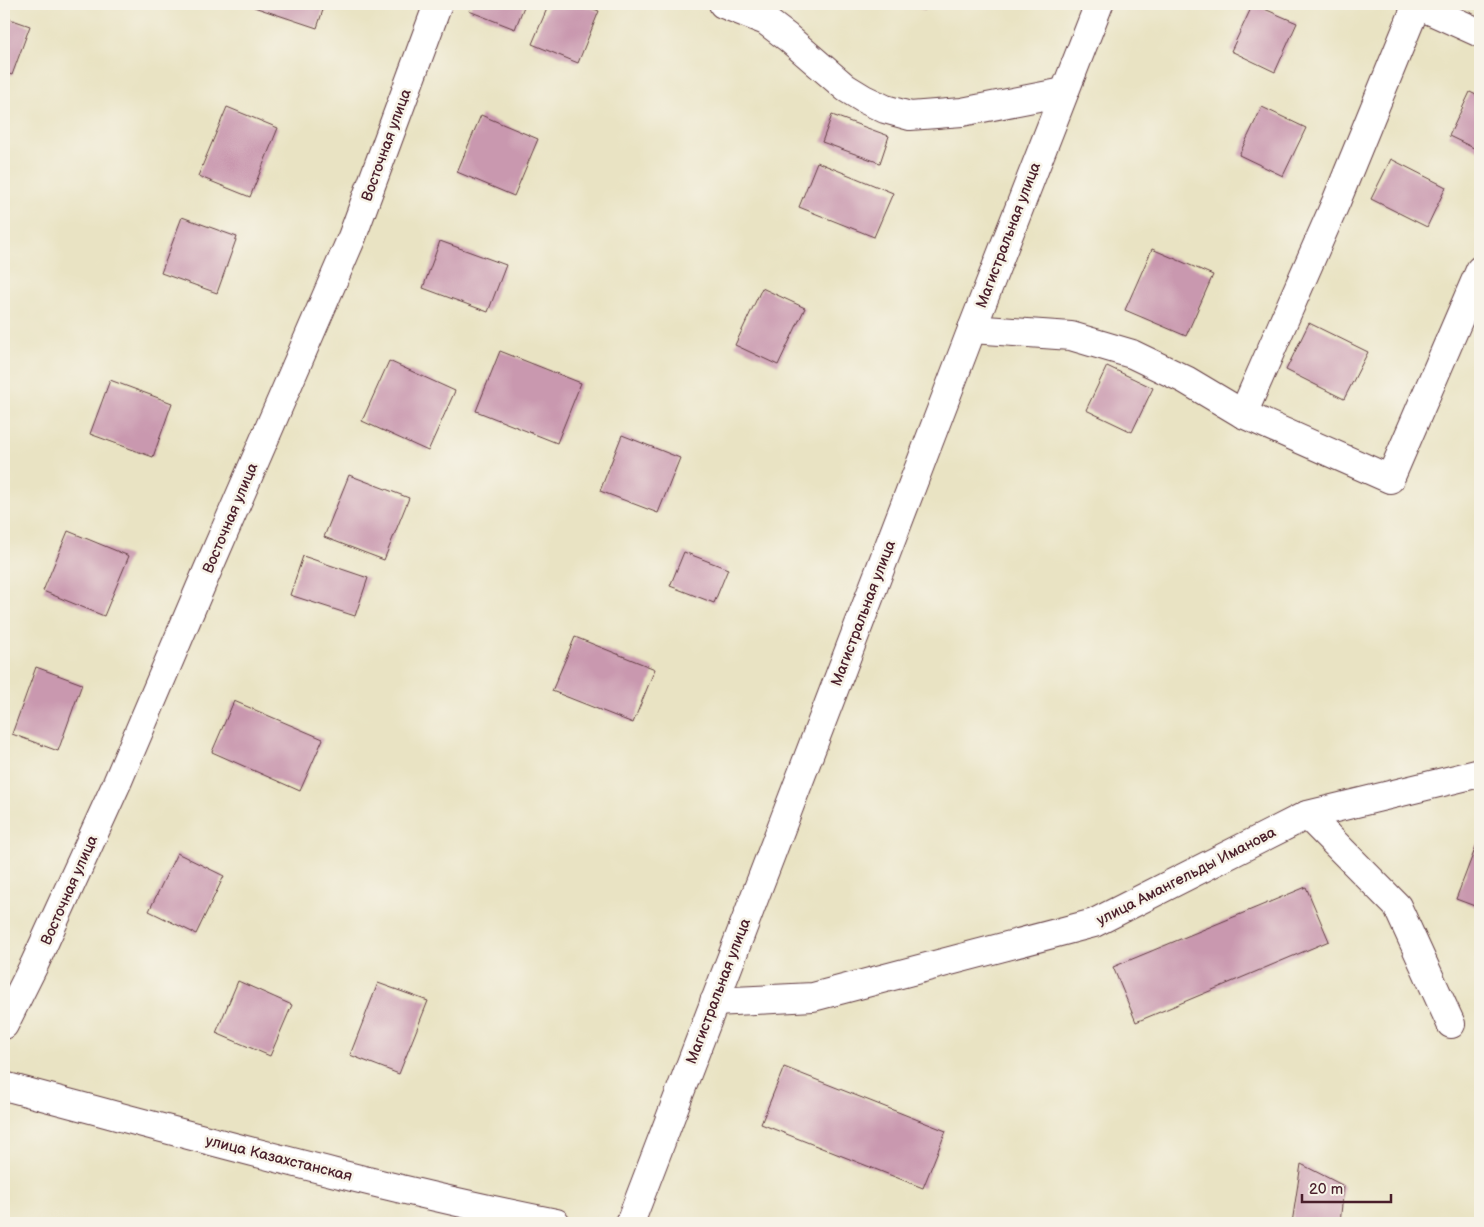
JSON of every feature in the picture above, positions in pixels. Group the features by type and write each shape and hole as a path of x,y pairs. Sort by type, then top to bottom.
{"street":[{"name":"Восточная улица","path":"4,1025 34,965 117,783 352,237 438,4"},
{"path":"723,4 766,21 846,88 864,99 885,109 910,116 962,112 1064,92"},
{"name":"Магистральная улица","path":"630,1223 972,329 1099,4"},
{"path":"1243,414 1336,202 1417,4 1480,33"},
{"path":"972,329 1071,336 1132,354 1186,380 1243,414 1390,479 1480,270"},
{"name":"улица Амангельды Иманова","path":"714,1002 813,997 1094,923 1307,814 1480,773"},
{"path":"1307,814 1397,906 1451,1024"},
{"name":"улица Казахстанская","path":"4,1086 316,1168 499,1212 556,1223"}],"building":[{"path":"256,4 325,4 317,28 254,7"},
{"path":"472,4 525,4 515,29 469,11"},
{"path":"549,4 580,4 599,11 578,63 532,44"},
{"path":"909,4 927,4 924,10"},
{"path":"1253,4 1297,23 1275,72 1231,51"},
{"path":"4,17 30,26 12,75 4,72"},
{"path":"1470,92 1480,97 1480,151 1449,136"},
{"path":"227,107 278,128 250,197 198,176"},
{"path":"1262,107 1306,128 1283,176 1239,155"},
{"path":"481,115 538,139 514,196 457,172"},
{"path":"832,115 889,136 880,163 822,142"},
{"path":"1391,159 1446,187 1427,227 1371,199"},
{"path":"817,162 893,193 874,237 799,207"},
{"path":"182,217 237,237 217,293 161,273"},
{"path":"440,241 506,265 488,312 423,288"},
{"path":"1152,249 1213,275 1186,336 1125,310"},
{"path":"762,288 805,308 778,365 735,345"},
{"path":"1309,323 1368,352 1344,399 1286,370"},
{"path":"500,351 581,383 557,443 476,411"},
{"path":"389,361 455,391 428,451 362,421"},
{"path":"1107,366 1153,388 1132,432 1086,410"},
{"path":"110,380 172,403 153,457 90,434"},
{"path":"622,435 680,458 658,513 600,491"},
{"path":"349,475 409,498 384,560 324,537"},
{"path":"68,531 129,556 104,616 43,591"},
{"path":"684,552 728,569 714,603 670,586"},
{"path":"303,556 368,578 355,616 290,595"},
{"path":"575,637 655,669 633,723 552,691"},
{"path":"36,667 82,684 58,751 12,734"},
{"path":"234,701 323,739 300,791 212,752"},
{"path":"1477,844 1480,845 1480,908 1456,899"},
{"path":"177,853 224,876 196,934 149,911"},
{"path":"1306,887 1329,941 1136,1022 1113,967"},
{"path":"238,981 292,1005 270,1056 216,1033"},
{"path":"378,983 428,1001 399,1074 350,1055"},
{"path":"784,1067 946,1131 923,1188 761,1124"},
{"path":"1301,1164 1344,1186 1340,1223 1322,1221 1321,1223 1292,1223"}]}
